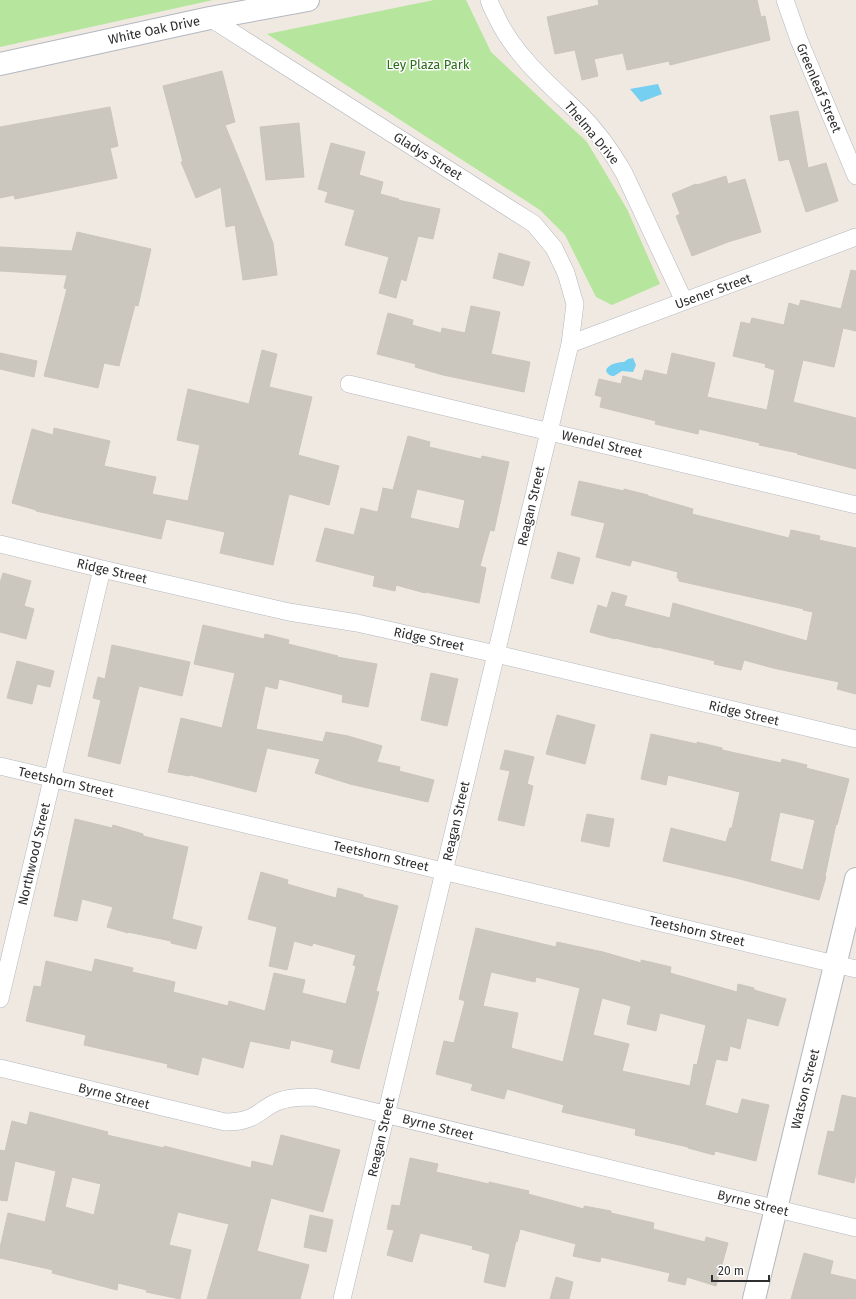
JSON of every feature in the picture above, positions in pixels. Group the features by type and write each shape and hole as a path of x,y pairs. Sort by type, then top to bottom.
{"street":[{"name":"White Oak Drive","path":"0,64 210,18 308,0"},
{"name":"Thelma Drive","path":"489,0 504,31 521,56 538,75 581,115 614,156 624,172 684,301"},
{"name":"Greenleaf Street","path":"784,0 799,40 856,176"},
{"name":"Gladys Street","path":"210,18 534,224 554,248 566,273 575,304 570,344"},
{"name":"Usener Street","path":"570,344 856,237"},
{"name":"Reagan Street","path":"342,1299 570,344"},
{"name":"Wendel Street","path":"349,384 856,505"},
{"name":"Ridge Street","path":"0,544 289,612 357,623 496,654 856,739"},
{"name":"Northwood Street","path":"0,999 102,569"},
{"name":"Teetshorn Street","path":"0,766 846,966"},
{"name":"Watson Street","path":"754,1299 776,1209 846,966 856,880"},
{"name":"Byrne Street","path":"0,1068 225,1122 236,1122 247,1119 278,1101 301,1097 314,1098 856,1228"}],"green space":[{"path":"0,0 213,0 0,47"},
{"name":"Ley Plaza Park","path":"434,0 466,0 491,52 587,142 627,209 660,284 612,305 596,297 565,235 540,210 267,34"}],"water":[{"path":"658,84 662,94 641,102 630,89"},
{"path":"633,358 636,365 633,372 622,371 614,376 607,373 607,368 611,365"}],"building":[{"path":"598,0 757,0 761,17 765,16 770,40 670,65 669,61 627,70 623,53 594,59 598,76 582,80 575,50 555,54 547,17 599,5"},
{"path":"222,71 235,122 225,125 273,243 277,275 243,280 235,225 226,227 221,187 196,198 181,162 183,162 163,86"},
{"path":"110,107 118,146 110,148 117,178 15,199 14,195 0,198 0,127"},
{"path":"798,111 808,168 826,163 838,201 806,212 789,159 779,161 770,116"},
{"path":"299,123 304,177 266,180 260,127"},
{"path":"331,143 365,152 359,175 383,182 380,194 399,199 398,200 440,209 433,239 418,236 406,281 401,279 396,298 379,293 389,257 345,245 355,210 325,202 328,192 318,189"},
{"path":"726,176 728,184 745,179 761,232 728,242 692,256 676,216 680,214 672,194 696,184 697,185"},
{"path":"77,232 151,249 138,306 135,305 119,366 104,363 98,388 44,376 67,289 64,288 67,275 0,271 0,247 72,251"},
{"path":"499,253 530,262 523,286 493,278"},
{"path":"851,270 856,271 856,331 843,328 834,367 803,360 793,402 856,418 856,469 797,454 798,453 759,445 760,443 699,429 698,434 655,424 656,421 600,407 602,397 595,395 599,379 621,384 623,376 642,381 645,370 667,375 672,353 715,363 707,397 767,410 775,370 765,367 766,364 733,356 741,322 750,324 752,318 784,325 789,303 799,306 801,300 841,309"},
{"path":"471,306 500,312 491,354 530,362 524,392 443,375 415,367 416,364 377,354 388,313 413,320 412,325 441,333 442,328 465,333"},
{"path":"262,350 277,354 269,387 312,397 298,455 339,466 329,505 289,494 273,565 220,553 225,532 166,519 161,539 36,511 12,503 32,429 53,435 54,428 110,441 104,466 156,477 152,494 188,501 200,445 177,440 188,389 249,404"},
{"path":"0,353 37,361 34,377 0,369"},
{"path":"408,436 430,442 429,447 481,459 482,456 509,462 494,531 490,530 480,566 486,568 479,603 425,593 396,585 395,591 373,586 375,576 316,561 325,528 354,535 361,508 377,512 383,488 393,490","holes":["417,489 465,500 459,529 410,518"]},
{"path":"579,481 648,495 693,509 692,514 789,538 791,530 820,536 819,540 856,548 856,694 837,689 839,682 773,668 744,660 741,670 714,664 715,661 590,632 598,605 607,608 612,592 627,596 624,606 670,618 673,603 807,641 813,612 679,581 679,578 677,578 678,572 632,560 630,566 596,557 605,523 571,515"},
{"path":"558,552 580,558 573,584 551,578"},
{"path":"3,573 31,581 24,606 34,609 26,639 0,632 0,583"},
{"path":"203,625 264,639 265,634 289,640 288,644 338,656 337,657 377,664 368,707 342,702 343,695 279,679 277,689 265,686 256,729 323,742 326,732 348,736 382,746 377,762 400,767 399,771 434,780 428,802 350,784 315,773 320,759 267,748 256,792 190,775 168,772 181,718 222,728 235,673 194,664"},
{"path":"112,645 190,662 182,696 139,686 120,764 88,756 101,700 93,698 98,677 105,679"},
{"path":"17,661 54,671 50,687 37,684 32,704 7,698"},
{"path":"431,673 458,679 447,726 421,720"},
{"path":"557,715 595,725 585,764 546,754"},
{"path":"651,734 697,744 697,742 722,748 722,750 781,763 782,759 807,765 806,768 849,779 837,825 836,824 826,877 819,900 736,878 663,861 671,828 726,842 730,828 732,828 740,792 668,775 666,785 641,779","holes":["780,812 815,820 803,870 770,861"]},
{"path":"505,750 534,757 527,784 533,786 524,826 498,820 510,771 500,769"},
{"path":"587,814 614,819 609,847 581,841"},
{"path":"75,819 112,828 113,825 143,834 143,836 188,847 172,919 202,927 196,949 171,943 171,941 128,933 107,927 113,907 82,899 77,921 54,916"},
{"path":"261,872 288,880 287,884 336,898 338,888 363,895 363,897 398,906 376,991 379,992 359,1069 331,1062 334,1050 291,1040 289,1049 250,1041 243,1068 202,1057 198,1075 167,1067 168,1064 84,1045 86,1035 26,1021 34,986 41,987 46,961 92,972 95,959 133,968 132,972 175,982 173,992 228,1006 229,1001 265,1011 274,973 305,980 302,993 346,1004 356,966 353,965 356,955 313,943 312,946 294,941 287,970 269,966 277,927 248,919"},
{"path":"476,928 556,947 557,942 603,952 641,963 641,960 671,967 670,973 737,992 738,984 786,999 778,1026 747,1018 740,1049 730,1046 727,1061 716,1059 705,1105 738,1114 742,1099 769,1105 756,1161 715,1151 714,1155 688,1147 635,1135 636,1129 562,1112 564,1105 507,1089 504,1099 471,1090 473,1084 436,1074 444,1041 454,1043 465,1001 459,999","holes":["491,972 535,982 536,977 580,988 563,1062 511,1048 518,1013 483,1006","602,998 631,1006 627,1024 656,1031 660,1013 706,1025 697,1065 694,1064 690,1086 622,1071 629,1044 593,1035"]},
{"path":"842,1095 856,1098 856,1173 854,1183 818,1174 828,1131 834,1132"},
{"path":"30,1112 108,1132 107,1135 164,1148 164,1146 251,1168 252,1161 273,1166 281,1135 340,1150 323,1212 271,1198 257,1251 309,1265 300,1299 207,1299 229,1224 178,1212 169,1245 191,1250 180,1299 146,1292 147,1290 118,1283 117,1290 52,1273 53,1270 0,1258 0,1248 8,1213 45,1222 56,1171 15,1161 7,1201 0,1200 0,1150 5,1151 12,1121 27,1125","holes":["72,1177 101,1184 94,1215 65,1207"]},
{"path":"410,1158 438,1164 436,1172 529,1191 528,1194 584,1209 584,1206 611,1211 611,1213 654,1223 653,1229 705,1242 706,1237 728,1243 716,1286 687,1277 685,1285 668,1281 670,1273 601,1257 600,1262 573,1256 576,1244 520,1229 505,1287 484,1282 490,1254 472,1249 473,1246 420,1233 412,1262 387,1255 394,1230 387,1229 392,1205 400,1206"},
{"path":"310,1215 333,1220 326,1252 304,1247"},
{"path":"804,1253 833,1261 830,1274 856,1280 856,1299 791,1299"},
{"path":"556,1277 573,1282 569,1299 550,1299"}]}
